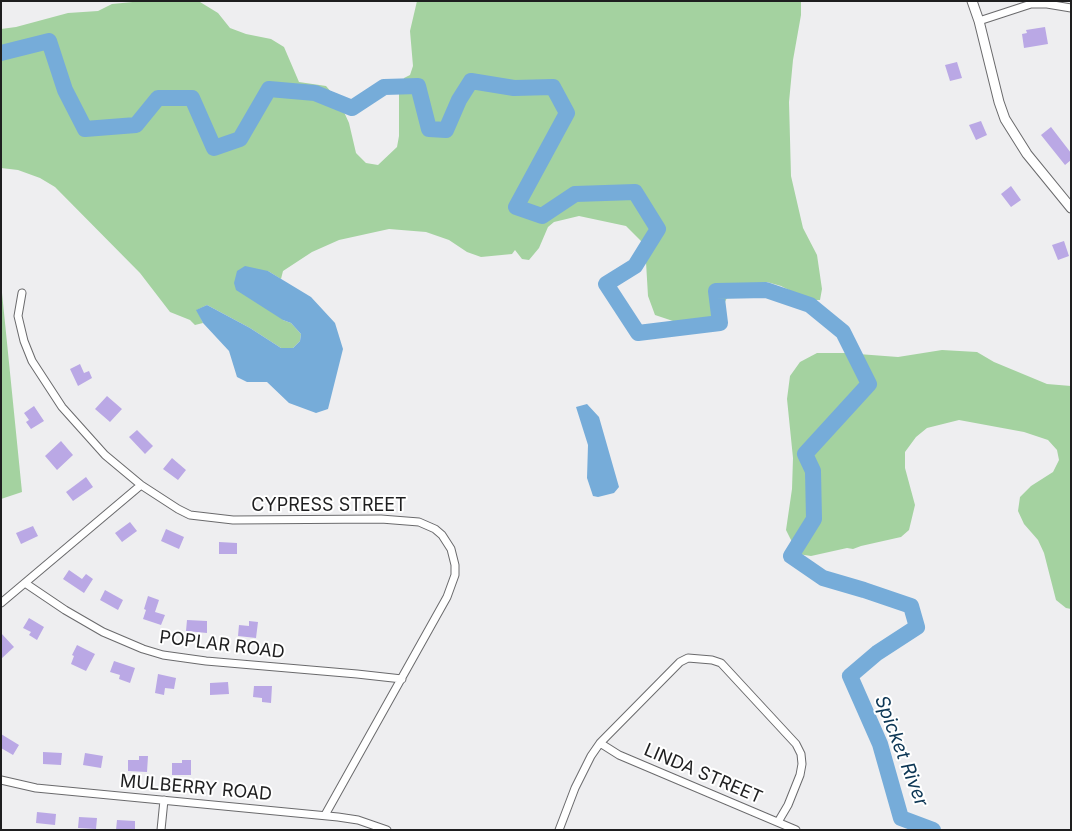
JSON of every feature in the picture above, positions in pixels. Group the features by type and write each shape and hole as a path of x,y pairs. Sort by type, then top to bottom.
{"street":[{"path":"972,1 1006,119 1027,154 1071,208"},
{"path":"979,21 1031,4 1047,4 1071,8"},
{"name":"CYPRESS STREET","path":"22,293 18,316 24,341 32,361 46,384 62,406 105,455 142,485 178,509 190,515 204,518 233,520 401,520 419,522 435,529 442,535 451,549 455,565 455,575 444,605 325,815"},
{"path":"1,603 142,485"},
{"name":"POPLAR ROAD","path":"26,583 65,610 103,632 143,649 164,655 402,679"},
{"path":"559,830 575,788 591,756 600,743 680,662 688,658 712,660 729,670 796,744 801,754 800,775 788,805 778,822"},
{"name":"LINDA STREET","path":"600,743 619,755 796,830"},
{"name":"MULBERRY ROAD","path":"1,780 36,788 325,815 358,820 387,830"},
{"path":"162,830 164,800"}],"green space":[{"path":"143,1 200,2 218,13 230,28 246,34 271,39 284,47 299,82 326,86 339,101 349,123 356,153 366,163 378,165 397,147 399,136 399,92 404,78 410,75 413,66 410,31 417,1 801,1 801,15 793,60 789,102 791,176 803,228 817,255 822,289 820,300 809,300 781,286 767,282 736,289 728,296 712,327 700,330 655,315 648,296 645,245 626,226 579,216 554,222 548,227 539,248 529,260 522,259 515,250 512,254 481,257 467,252 449,240 426,232 389,229 339,240 312,252 283,271 281,279 268,271 283,320 291,323 301,334 300,341 293,348 281,348 250,328 207,305 197,310 203,323 195,325 190,320 170,312 140,273 55,187 40,178 18,170 1,168 1,29 16,27 68,13 98,11 112,4"},
{"path":"1,283 22,492 1,499"},
{"path":"942,350 977,352 994,362 1047,384 1071,386 1071,609 1066,608 1056,600 1044,553 1038,540 1024,524 1018,511 1020,497 1031,486 1053,472 1059,460 1057,450 1048,440 1024,432 959,420 927,428 916,437 905,452 905,468 915,505 909,530 901,537 853,549 847,548 811,556 798,554 786,530 792,489 793,458 787,399 790,376 800,362 817,353 898,357"}],"water":[{"path":"245,266 268,271 311,297 335,323 343,349 328,409 316,413 289,403 267,382 247,382 237,377 229,351 203,323 196,310 207,305 250,328 281,348 293,348 300,341 301,334 291,323 283,320 236,290 234,283 237,271"},
{"path":"587,404 599,417 619,487 614,493 598,497 593,496 587,478 588,445 576,407"}],"building":[{"path":"1045,27 1048,44 1024,48 1022,34 1027,33 1026,30"},
{"path":"957,62 962,78 950,81 945,65"},
{"path":"981,121 987,135 976,140 969,125"},
{"path":"1051,127 1071,153 1071,160 1065,165 1041,135"},
{"path":"1011,186 1021,200 1011,207 1001,194"},
{"path":"1064,241 1069,256 1058,260 1052,245"},
{"path":"80,364 84,373 89,371 92,378 78,386 70,369"},
{"path":"107,396 122,409 110,422 95,409"},
{"path":"34,406 44,421 31,429 26,422 29,420 24,413"},
{"path":"137,430 153,446 145,454 129,437"},
{"path":"61,441 73,455 57,470 45,456"},
{"path":"172,458 186,470 178,480 163,469"},
{"path":"86,477 93,487 73,501 66,492"},
{"path":"130,522 137,531 122,542 115,533"},
{"path":"33,526 38,536 21,544 16,533"},
{"path":"166,529 184,537 179,549 161,541"},
{"path":"219,542 237,543 237,554 219,554"},
{"path":"69,570 82,579 86,574 93,579 84,593 63,579"},
{"path":"105,590 123,600 118,610 100,600"},
{"path":"148,596 159,600 155,612 165,615 161,625 143,619"},
{"path":"29,618 44,627 37,640 29,635 31,632 23,628"},
{"path":"187,620 207,621 207,633 186,631"},
{"path":"249,621 258,622 256,638 238,636 239,625 249,626"},
{"path":"1,633 14,647 1,659"},
{"path":"77,645 95,654 86,671 71,664 74,656 72,655"},
{"path":"114,661 135,668 130,683 119,679 120,675 110,672"},
{"path":"158,674 176,678 174,689 165,688 164,695 155,693"},
{"path":"228,682 229,694 210,695 210,683"},
{"path":"254,686 272,686 271,703 262,702 262,698 253,697"},
{"path":"1,734 19,745 13,755 1,748"},
{"path":"43,752 62,753 61,765 43,764"},
{"path":"85,753 103,756 101,768 83,765"},
{"path":"139,756 148,756 147,772 128,771 128,760 139,760"},
{"path":"182,760 191,760 191,775 172,775 172,763 182,763"},
{"path":"37,812 56,814 55,825 36,823"},
{"path":"79,817 97,818 96,829 78,828"},
{"path":"117,820 135,821 135,830 116,830"}],"waterway":[{"name":"Spicket River","path":"1,53 49,41 65,90 85,129 136,125 158,98 192,98 214,148 240,139 269,89 315,93 352,108 384,87 418,86 429,129 446,130 459,100 471,81 514,88 553,87 567,113 516,207 542,216 575,194 635,192 658,229 635,266 606,284 638,333 720,323 716,291 766,290 810,305 843,332 869,384 805,454 813,471 814,519 791,556 823,578 911,606 917,627 877,653 850,676 880,744 901,818 933,830"}]}
